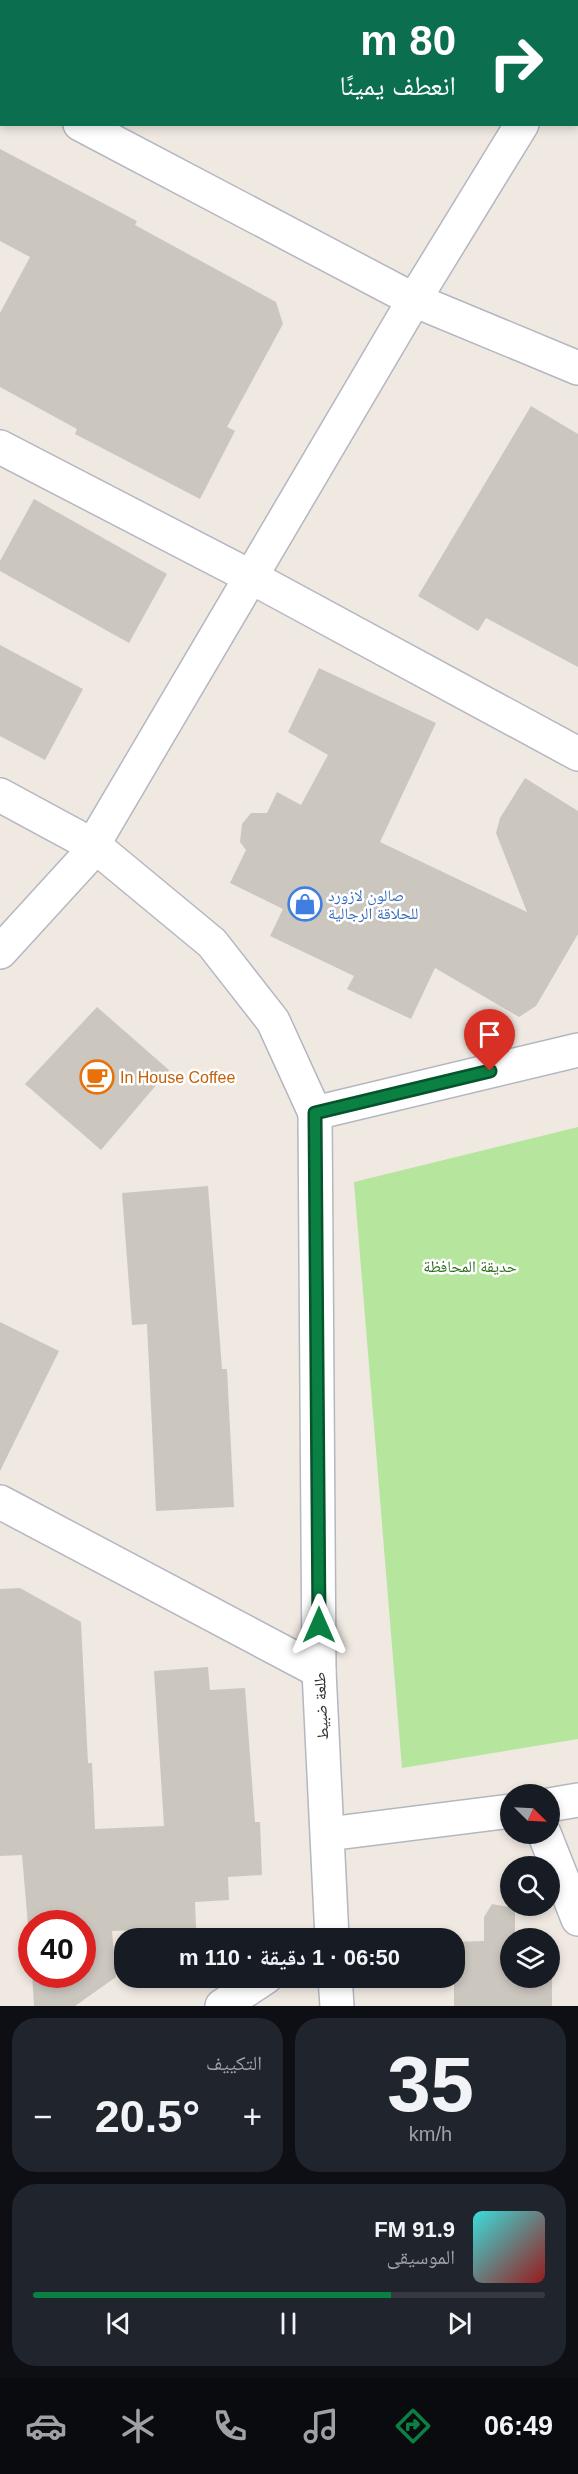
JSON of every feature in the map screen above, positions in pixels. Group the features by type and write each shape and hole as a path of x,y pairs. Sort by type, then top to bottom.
{"street":[{"path":"0,952 96,848 100,833 414,300 521,126"},
{"path":"90,127 414,300 578,368"},
{"path":"0,447 251,577 578,754"},
{"path":"0,795 96,848 212,943 273,1021 315,1113 578,1050"},
{"name":"طلعة ضبيط","path":"315,1113 319,1671 328,1834 330,1928"},
{"path":"0,1502 319,1671"},
{"path":"560,1803 578,1800"},
{"path":"328,1834 500,1812"},
{"path":"548,1844 578,1919"},
{"path":"222,2006 249,1988"},
{"path":"336,1988 337,2006"}],"green space":[{"name":"حديقة المحافظة","path":"578,1127 578,1739 402,1768 354,1182"}],"building":[{"path":"0,149 137,221 135,225 276,302 283,324 227,427 235,431 200,499 75,434 77,429 0,387 0,313 30,257 0,241"},
{"path":"531,406 578,434 578,667 486,618 478,631 418,596"},
{"path":"34,499 167,574 129,643 0,571 0,561"},
{"path":"0,645 83,689 45,760 0,736"},
{"path":"319,668 436,723 380,842 527,912 496,833 500,818 525,778 578,811 578,934 536,1006 519,1017 435,968 411,1019 347,989 354,976 270,936 283,909 230,883 246,850 240,842 242,824 251,813 267,813 277,792 301,805 328,755 288,732"},
{"name":"In House Coffee","path":"97,1007 169,1070 101,1150 25,1084"},
{"path":"208,1186 222,1369 227,1369 234,1507 156,1511 147,1324 132,1325 122,1193"},
{"path":"0,1322 59,1351 0,1471"},
{"path":"20,1588 81,1622 88,1763 92,1763 95,1829 164,1826 154,1671 208,1667 210,1690 245,1688 255,1822 260,1822 262,1875 228,1877 229,1900 195,1902 196,1928 114,1928 112,1931 114,1978 75,2006 34,2006 33,1988 96,1988 96,1910 27,1910 22,1855 0,1856 0,1589"},
{"path":"492,1904 500,1905 500,1916 515,1916 515,1928 500,1928 500,1988 552,1988 552,2006 454,2006 454,1988 465,1988 465,1942 484,1941 484,1917"}],"place":[{"name":"صالون لازورد للحلاقة الرجالية","path":"305,904"},
{"name":"In House Coffee","path":"97,1077"}],"route":[{"path":"319,1625 315,1113 490,1071"}]}
